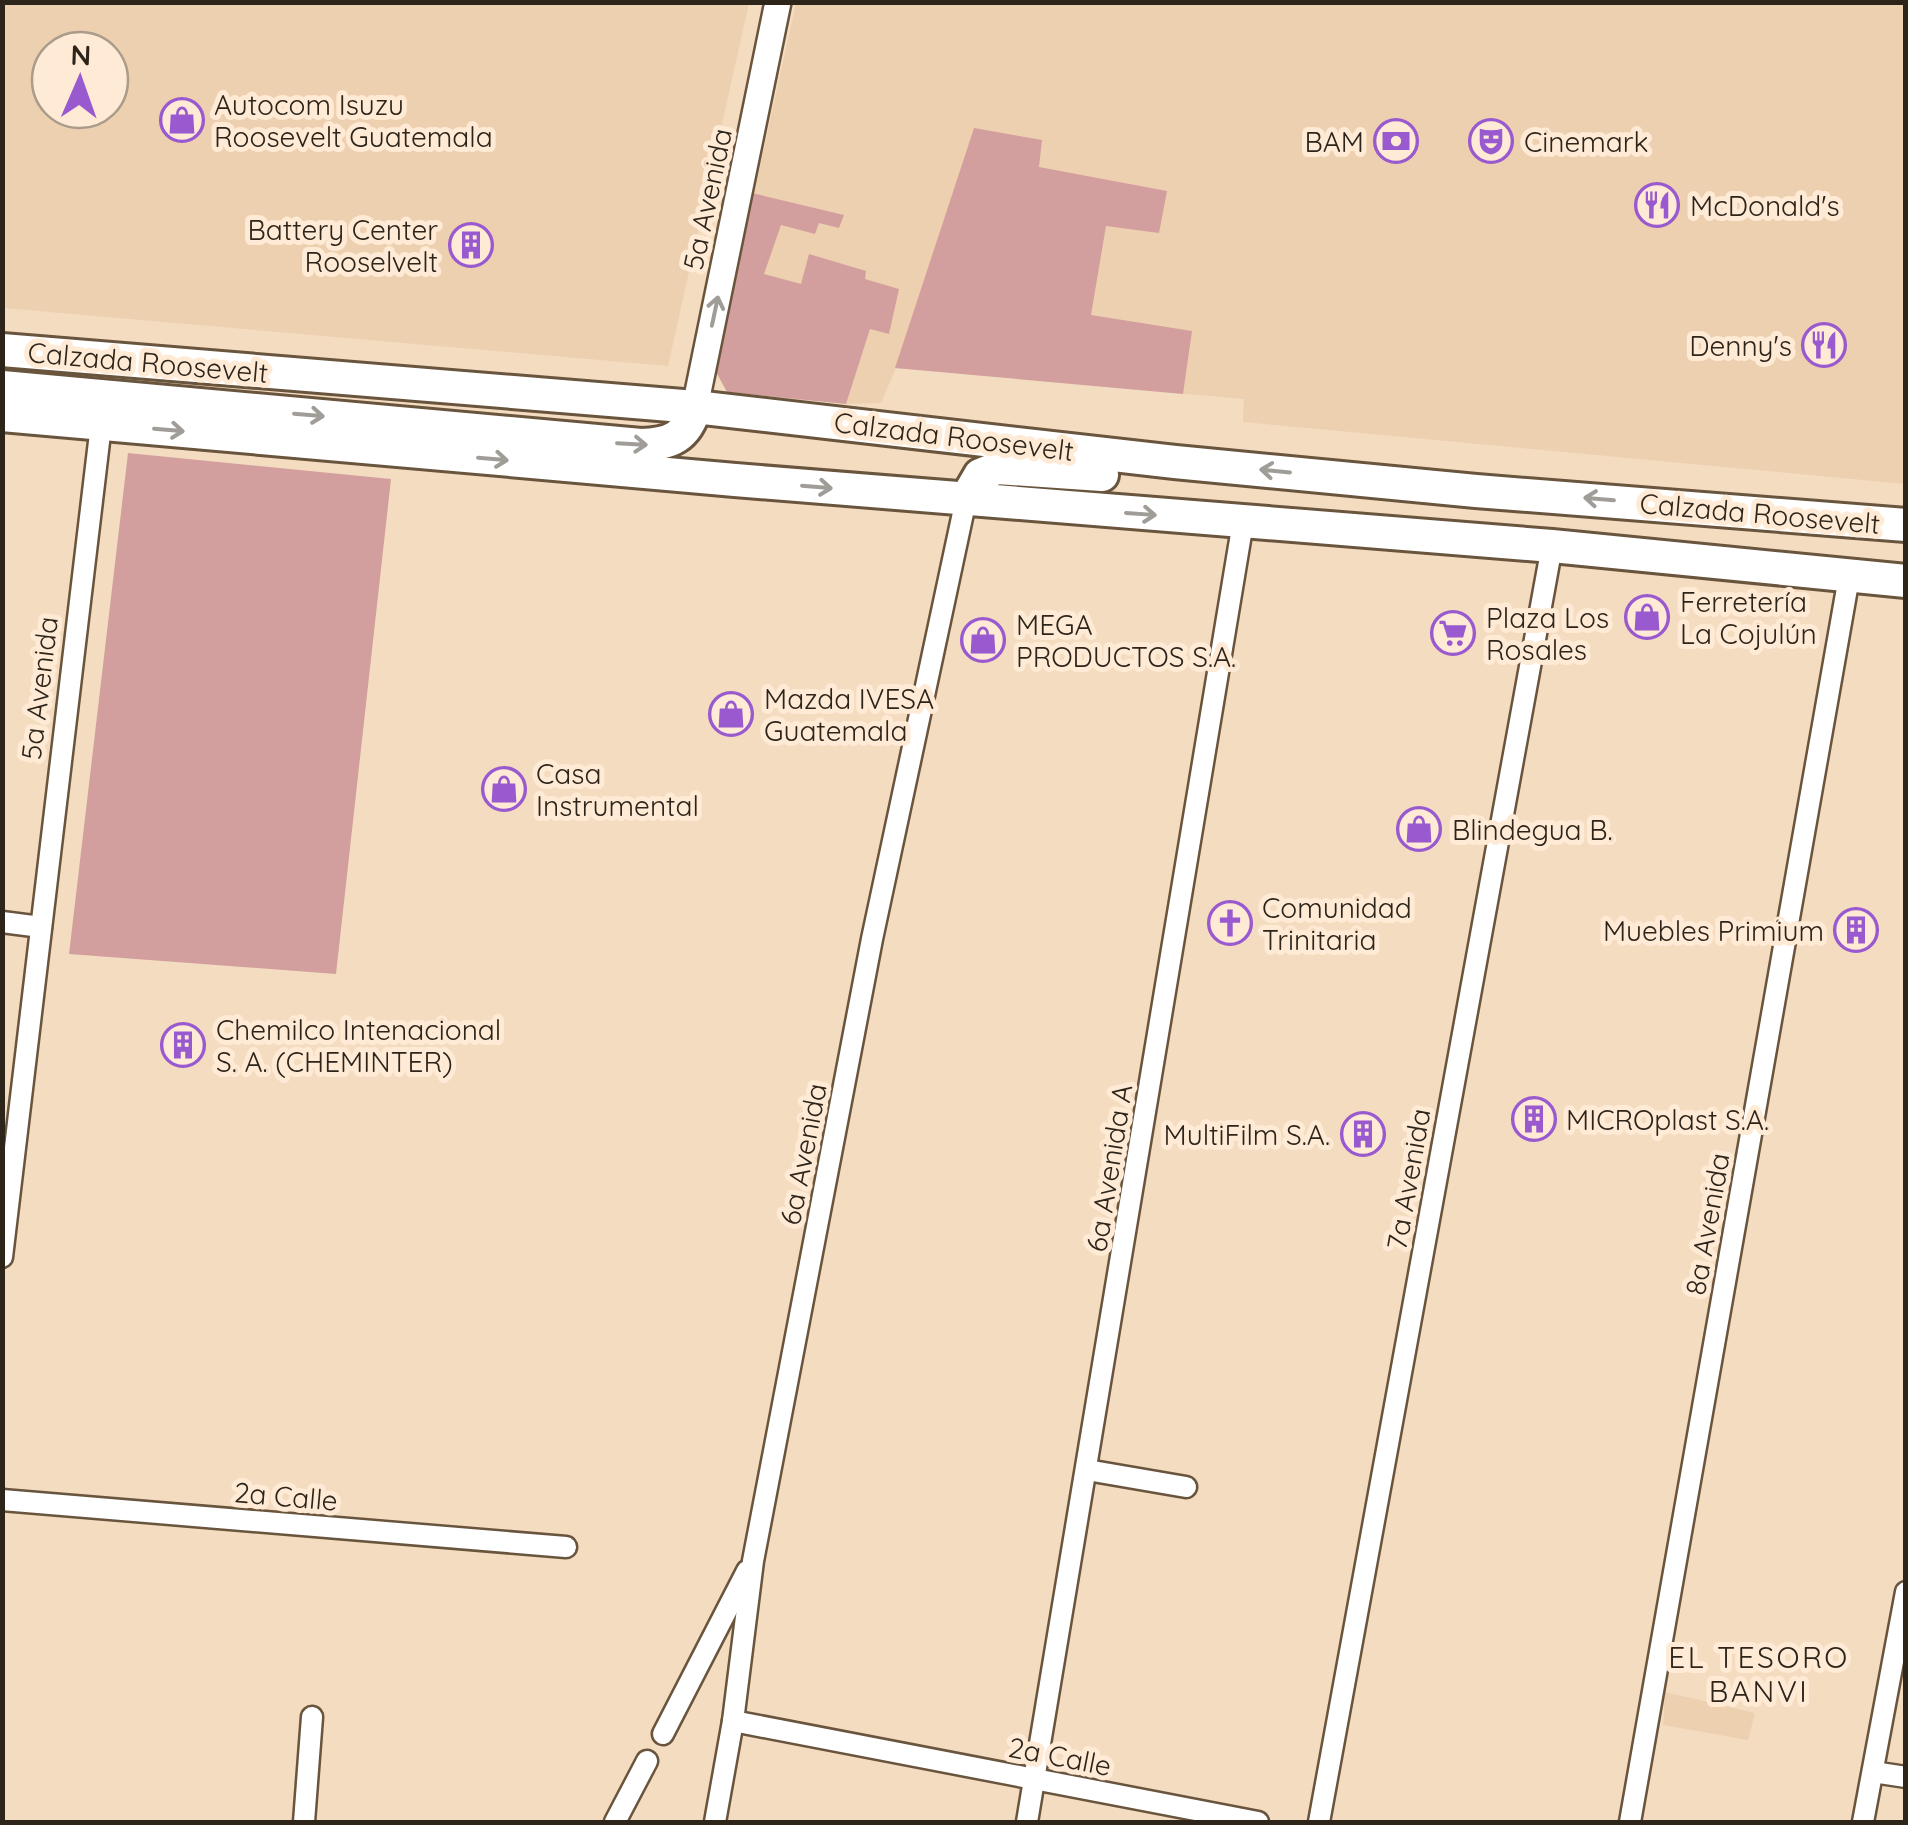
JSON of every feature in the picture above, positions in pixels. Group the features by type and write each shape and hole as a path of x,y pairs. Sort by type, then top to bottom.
{"highway":[{"name":"Calzada Roosevelt","path":"2,350 696,407 1175,462 1476,491 1906,525"},
{"path":"2,387 641,446 679,438 696,407"},
{"name":"Calzada Roosevelt","path":"2,415 1552,546 1906,581"},
{"path":"966,499 980,475 997,468 1113,476 1175,462"}],"street":[{"name":"5a Avenida","path":"696,407 778,2"},
{"name":"5a Avenida","path":"2,1257 100,425"},
{"name":"6a Avenida","path":"715,1822 733,1721 753,1560 872,938 966,499"},
{"name":"6a Avenida A","path":"1027,1822 1244,522"},
{"name":"7a Avenida","path":"1318,1822 1552,546"},
{"name":"8a Avenida","path":"1630,1822 1849,577"},
{"path":"2,922 41,927"},
{"path":"1087,1470 1186,1487"},
{"name":"2a Calle","path":"2,1500 566,1547"},
{"path":"664,1734 753,1560"},
{"path":"1863,1822 1905,1595"},
{"path":"304,1822 312,1716"},
{"name":"2a Calle","path":"733,1721 1258,1822"},
{"path":"616,1822 647,1761"},
{"path":"1872,1772 1906,1777"}],"shaded area":[{"path":"2,3 749,3 668,366 3,308"},
{"path":"796,3 1905,3 1905,484 1243,422 1244,399 896,368 881,403 846,404 727,392 715,370"},
{"path":"974,128 1042,140 1039,167 1167,191 1159,233 1106,226 1091,315 1192,331 1183,394 895,368"},
{"path":"752,193 844,215 839,228 819,223 815,234 781,225 764,274 801,284 809,254 866,271 865,279 899,289 889,334 870,329 846,404 727,392 715,370"},
{"path":"128,453 391,479 336,974 69,954"},
{"path":"1665,1692 1755,1713 1748,1740 1663,1725"}],"place":[{"name":"Autocom Isuzu Roosevelt Guatemala","path":"182,120"},
{"name":"BAM","path":"1396,141"},
{"name":"Cinemark","path":"1491,141"},
{"name":"McDonald's","path":"1657,205"},
{"name":"Battery Center Rooselvelt","path":"471,245"},
{"name":"Denny's","path":"1824,345"},
{"name":"Ferretería La Cojulún","path":"1647,617"},
{"name":"Plaza Los Rosales","path":"1453,633"},
{"name":"MEGA PRODUCTOS S.A.","path":"983,640"},
{"name":"Mazda IVESA Guatemala","path":"731,714"},
{"name":"Casa Instrumental","path":"504,789"},
{"name":"Blindegua B.","path":"1419,829"},
{"name":"Comunidad Trinitaria","path":"1230,923"},
{"name":"Muebles Primium","path":"1856,930"},
{"name":"Chemilco Intenacional S. A. (CHEMINTER)","path":"183,1045"},
{"name":"MICROplast S.A.","path":"1534,1119"},
{"name":"MultiFilm S.A.","path":"1363,1134"}],"district":[{"name":"EL TESORO BANVI","path":"1759,1674"}]}
